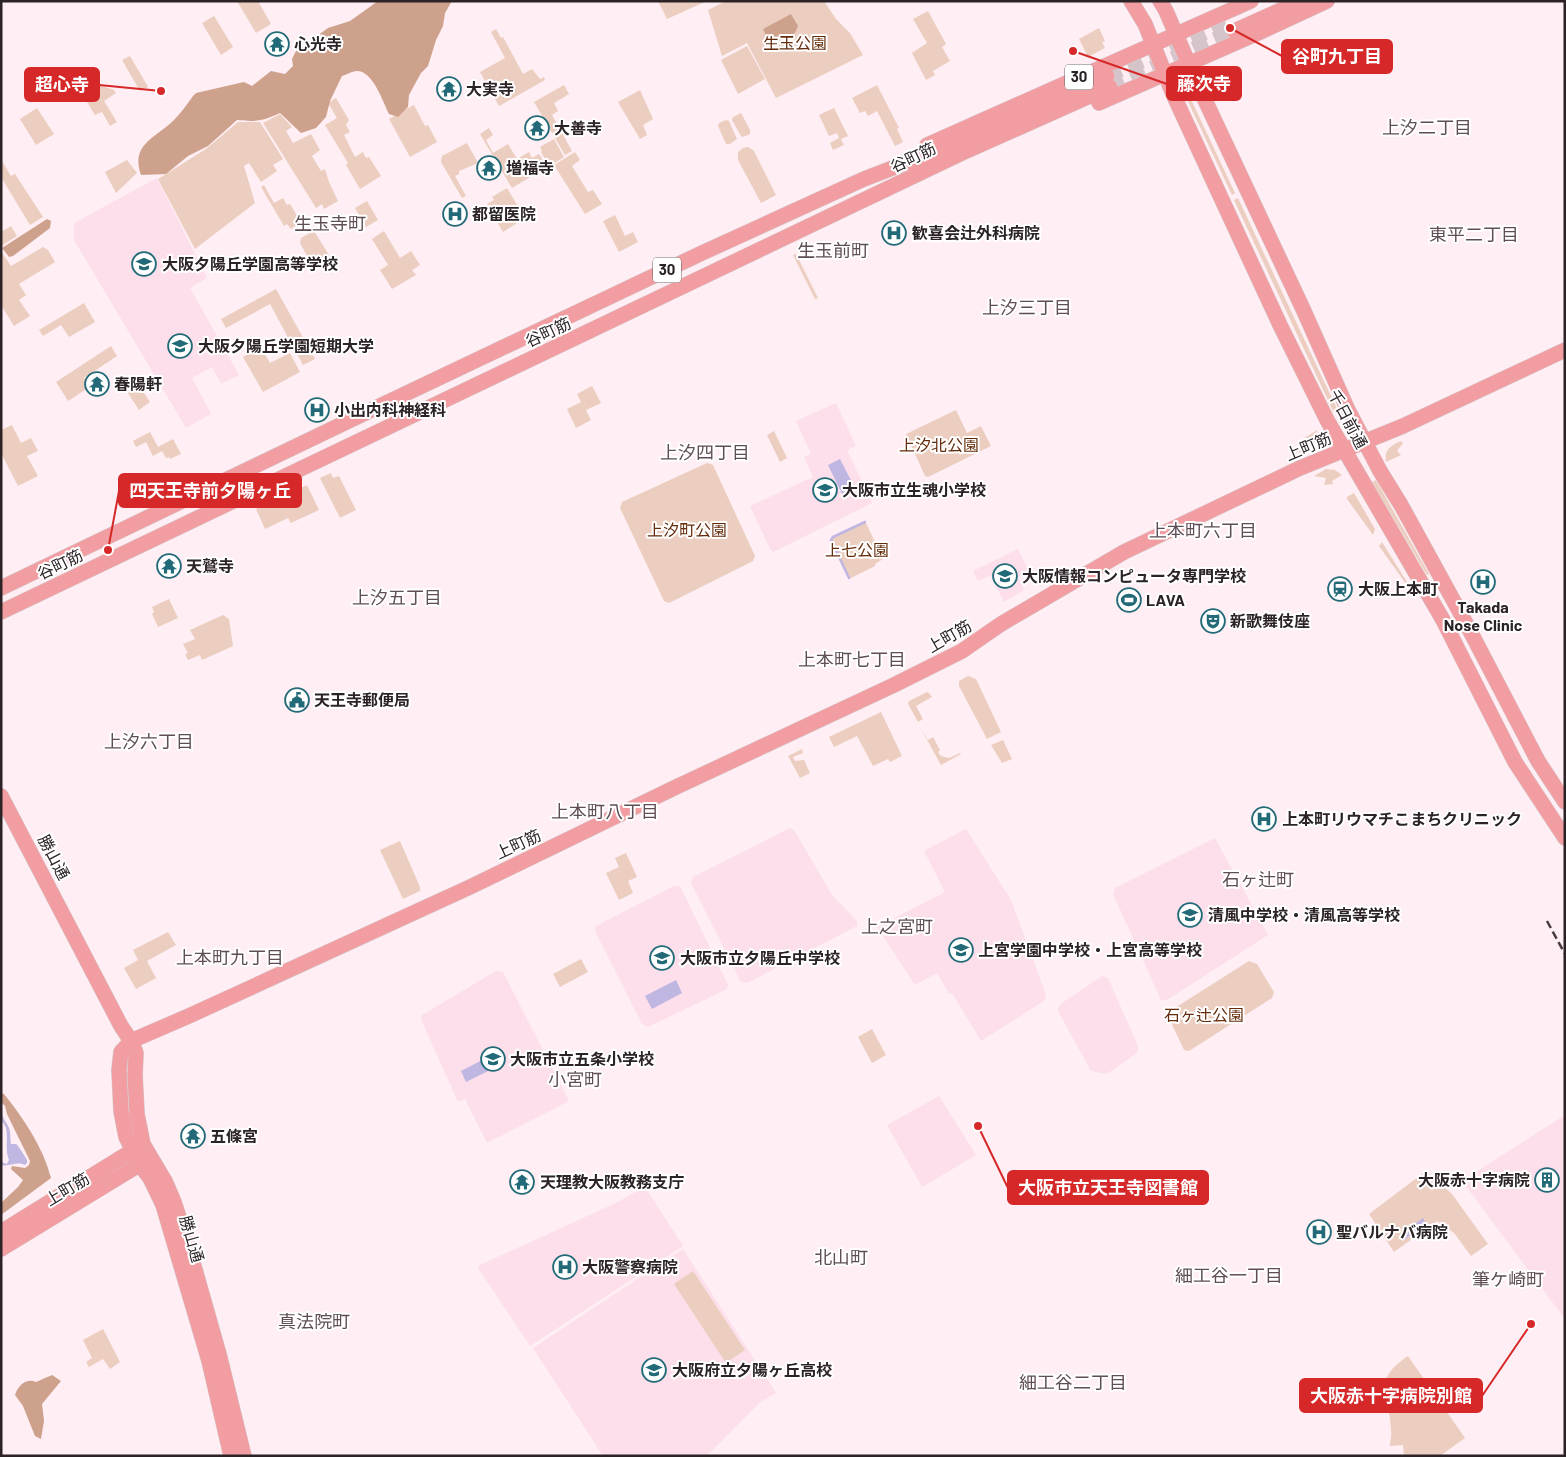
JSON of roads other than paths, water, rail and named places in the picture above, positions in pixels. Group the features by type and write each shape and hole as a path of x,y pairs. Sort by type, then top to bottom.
{"main road":[{"name":"千日前通","path":"1131,1 1145,24 1165,74 1280,325 1327,420 1443,620 1515,762 1565,838"},
{"name":"千日前通","path":"1160,1 1348,410 1366,441 1380,471 1401,505 1468,627 1538,761 1565,802"},
{"name":"30","path":"864,179 946,136 1251,1"},
{"path":"1276,1 1232,26 1301,1"},
{"name":"30","path":"871,197 951,167 1189,64 1327,1"},
{"name":"谷町筋","path":"1,588 465,365 864,179 1109,82 1,612"},
{"name":"上町筋","path":"132,1041 478,883 674,788 894,686 962,651 1000,624 1124,552 1210,509 1421,418 1565,350"},
{"name":"勝山通","path":"1,796 121,1026 132,1041 121,1052 119,1070 121,1111 126,1137 137,1147 163,1205 209,1361 231,1456"},
{"name":"上町筋","path":"1,1232 137,1147"},
{"name":"上町筋","path":"1,1249 145,1162"},
{"name":"勝山通","path":"145,1162 165,1181 186,1238 219,1354 244,1456"}],"waterway":[{"path":"849,578 831,540 833,537 865,522"}],"tunnel":[{"path":"1107,76 1231,21"},
{"path":"1110,87 1234,31"}],"railway":[{"path":"1547,921 1565,954"}],"place":[{"name":"谷町九丁目","path":"1230,28"},
{"name":"心光寺","path":"277,44"},
{"name":"藤次寺","path":"1073,51"},
{"name":"大実寺","path":"449,89"},
{"name":"超心寺","path":"161,91"},
{"name":"大善寺","path":"537,128"},
{"name":"増福寺","path":"489,168"},
{"name":"都留医院","path":"455,214"},
{"name":"歓喜会辻外科病院","path":"894,233"},
{"name":"大阪夕陽丘学園高等学校","path":"144,264"},
{"name":"大阪夕陽丘学園短期大学","path":"180,346"},
{"name":"春陽軒","path":"97,384"},
{"name":"小出内科神経科","path":"317,410"},
{"name":"大阪市立生魂小学校","path":"825,490"},
{"name":"四天王寺前夕陽ヶ丘","path":"108,550"},
{"name":"天鷲寺","path":"169,566"},
{"name":"大阪情報コンピュータ専門学校","path":"1005,576"},
{"name":"Takada Nose Clinic","path":"1483,582"},
{"name":"大阪上本町","path":"1340,589"},
{"name":"LAVA","path":"1129,600"},
{"name":"新歌舞伎座","path":"1213,621"},
{"name":"天王寺郵便局","path":"297,700"},
{"name":"上本町リウマチこまちクリニック","path":"1264,819"},
{"name":"清風中学校・清風高等学校","path":"1190,915"},
{"name":"上宮学園中学校・上宮高等学校","path":"961,950"},
{"name":"大阪市立夕陽丘中学校","path":"662,958"},
{"name":"大阪市立五条小学校","path":"493,1059"},
{"name":"大阪市立天王寺図書館","path":"978,1126"},
{"name":"五條宮","path":"193,1136"},
{"name":"大阪赤十字病院","path":"1547,1180"},
{"name":"天理教大阪教務支庁","path":"522,1182"},
{"name":"聖バルナバ病院","path":"1319,1232"},
{"name":"大阪警察病院","path":"565,1267"},
{"name":"大阪赤十字病院別館","path":"1531,1324"},
{"name":"大阪府立夕陽ヶ丘高校","path":"654,1370"}],"district":[{"name":"上汐二丁目","path":"1427,128"},
{"name":"生玉寺町","path":"330,224"},
{"name":"東平二丁目","path":"1474,235"},
{"name":"生玉前町","path":"833,251"},
{"name":"上汐三丁目","path":"1027,308"},
{"name":"上汐四丁目","path":"705,453"},
{"name":"上本町六丁目","path":"1203,531"},
{"name":"上汐五丁目","path":"397,598"},
{"name":"上本町七丁目","path":"852,660"},
{"name":"上汐六丁目","path":"149,742"},
{"name":"上本町八丁目","path":"605,812"},
{"name":"石ヶ辻町","path":"1258,880"},
{"name":"上之宮町","path":"897,927"},
{"name":"上本町九丁目","path":"230,958"},
{"name":"小宮町","path":"575,1080"},
{"name":"北山町","path":"841,1258"},
{"name":"細工谷一丁目","path":"1229,1276"},
{"name":"筆ケ崎町","path":"1508,1280"},
{"name":"真法院町","path":"314,1322"},
{"name":"細工谷二丁目","path":"1073,1383"}],"park label":[{"name":"生玉公園","path":"795,43"},
{"name":"上汐北公園","path":"939,445"},
{"name":"上汐町公園","path":"687,530"},
{"name":"上七公園","path":"857,550"},
{"name":"石ヶ辻公園","path":"1204,1015"}]}
